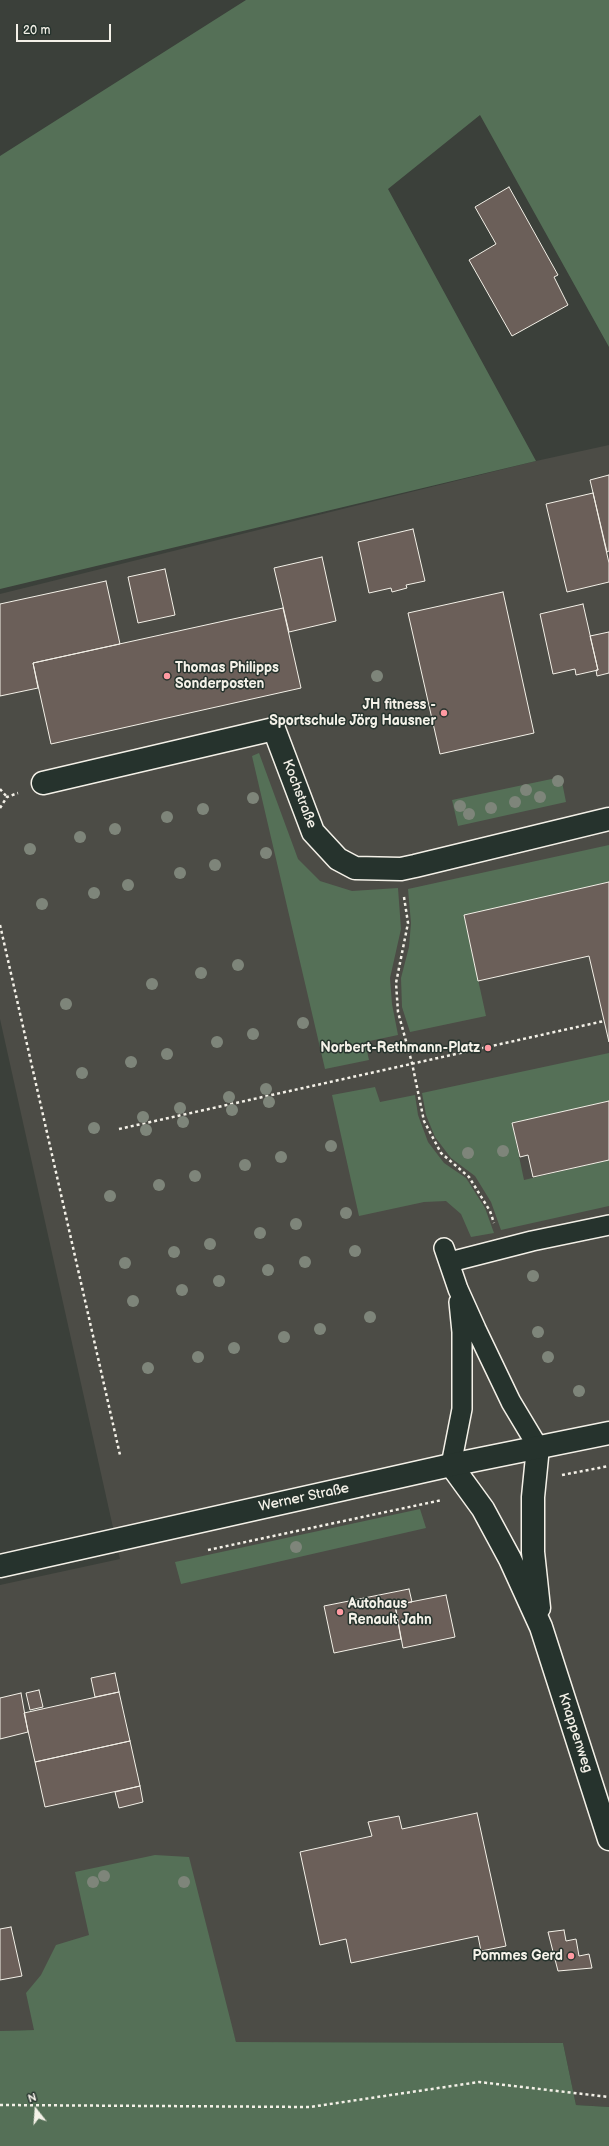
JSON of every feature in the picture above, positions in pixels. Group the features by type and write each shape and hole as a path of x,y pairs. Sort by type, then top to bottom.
{"street":[{"name":"Kochstraße","path":"43,783 274,729 313,832 338,859 355,868 400,869 609,819"},
{"name":"Werner Straße","path":"0,1566 451,1465 609,1433"},
{"name":"Knappenweg","path":"538,1447 534,1481 533,1552 541,1627"},
{"name":"Knappenweg","path":"451,1465 483,1509 510,1559 541,1627 609,1840"}],"lane":[{"path":"538,1447 511,1402 458,1289 447,1255 503,1248 609,1225"},
{"path":"451,1465 462,1409 462,1332 458,1289"}],"path":[{"path":"0,789 8,797"},
{"path":"400,869 408,923 396,983 398,1012 412,1063 424,1121 441,1153 469,1177 490,1211 503,1248"},
{"path":"0,925 120,1455"},
{"path":"118,1129 604,1021"},
{"path":"534,1481 609,1466"},
{"path":"204,1551 472,1494"},
{"path":"0,2105 310,2107 479,2082 609,2097"}],"shaded area":[{"path":"609,445 609,2107 576,2105 563,2043 236,2042 231,2025 0,2031 0,1585 120,1559 0,1019 0,594 536,461"}],"green space":[{"path":"246,0 609,0 609,347 480,115 388,189 536,461 0,589 0,156"},
{"path":"259,753 298,859 320,881 352,891 398,888 401,929 390,978 392,1004 398,1035 365,1042 369,1060 325,1069 252,756"},
{"path":"561,777 566,802 458,826 452,800"},
{"path":"609,845 609,882 464,915 486,1016 410,1032 402,1007 401,978 409,947 411,923 408,889"},
{"path":"609,1053 609,1101 512,1123 524,1180 609,1160 609,1206 501,1230 491,1202 475,1176 451,1158 435,1137 426,1115 422,1093"},
{"path":"375,1087 380,1102 415,1095 418,1115 428,1142 444,1163 466,1178 485,1208 494,1233 471,1237 461,1214 446,1201 424,1202 359,1216 332,1095"},
{"path":"420,1509 426,1528 181,1584 175,1562"},
{"path":"155,1855 189,1857 236,2042 563,2043 576,2105 609,2107 609,2146 0,2146 0,2031 34,2030 26,1993 41,1975 56,1945 89,1935 75,1872"}],"building":[{"path":"509,187 558,275 554,277 568,305 512,336 469,260 496,244 475,207"},
{"path":"609,475 609,551 607,552 590,480"},
{"path":"593,493 609,563 609,582 567,592 546,504"},
{"path":"413,529 425,581 406,585 407,588 392,592 391,588 369,593 358,542"},
{"path":"322,557 336,621 289,632 274,568"},
{"path":"165,569 175,615 138,623 128,577"},
{"path":"106,581 120,644 33,663 38,688 0,696 0,604"},
{"path":"503,592 534,733 440,754 408,613"},
{"path":"583,604 598,670 576,675 575,669 553,674 540,614"},
{"name":"Thomas Philipps Sonderposten","path":"283,608 301,688 51,744 33,663"},
{"path":"609,632 609,673 597,676 596,670 598,670 590,636"},
{"path":"609,882 609,1042 589,956 478,981 464,915"},
{"path":"609,1101 609,1160 533,1177 528,1155 520,1157 512,1123"},
{"path":"409,1589 412,1602 395,1605 401,1639 334,1653 324,1606"},
{"path":"446,1595 455,1637 403,1648 395,1605"},
{"path":"115,1673 119,1692 95,1697 91,1678"},
{"path":"39,1690 43,1707 30,1710 26,1693"},
{"path":"119,1692 130,1741 35,1762 24,1713"},
{"path":"21,1693 28,1732 0,1739 0,1698"},
{"path":"130,1741 140,1786 45,1807 35,1762"},
{"path":"140,1786 143,1802 119,1808 115,1792"},
{"path":"477,1813 506,1946 481,1951 478,1936 351,1963 346,1939 320,1945 300,1852 372,1836 368,1822 399,1816 402,1829"},
{"path":"11,1927 22,1976 0,1980 0,1929"},
{"path":"564,1930 566,1941 576,1939 579,1956 589,1954 592,1968 558,1971 548,1932"}],"place":[{"name":"Thomas Philipps Sonderposten","path":"167,676"},
{"name":"JH fitness - Sportschule Jörg Hausner","path":"444,713"},
{"name":"Norbert-Rethmann-Platz","path":"488,1048"},
{"name":"Autohaus Renault Jahn","path":"340,1612"},
{"name":"Pommes Gerd","path":"571,1956"}]}
